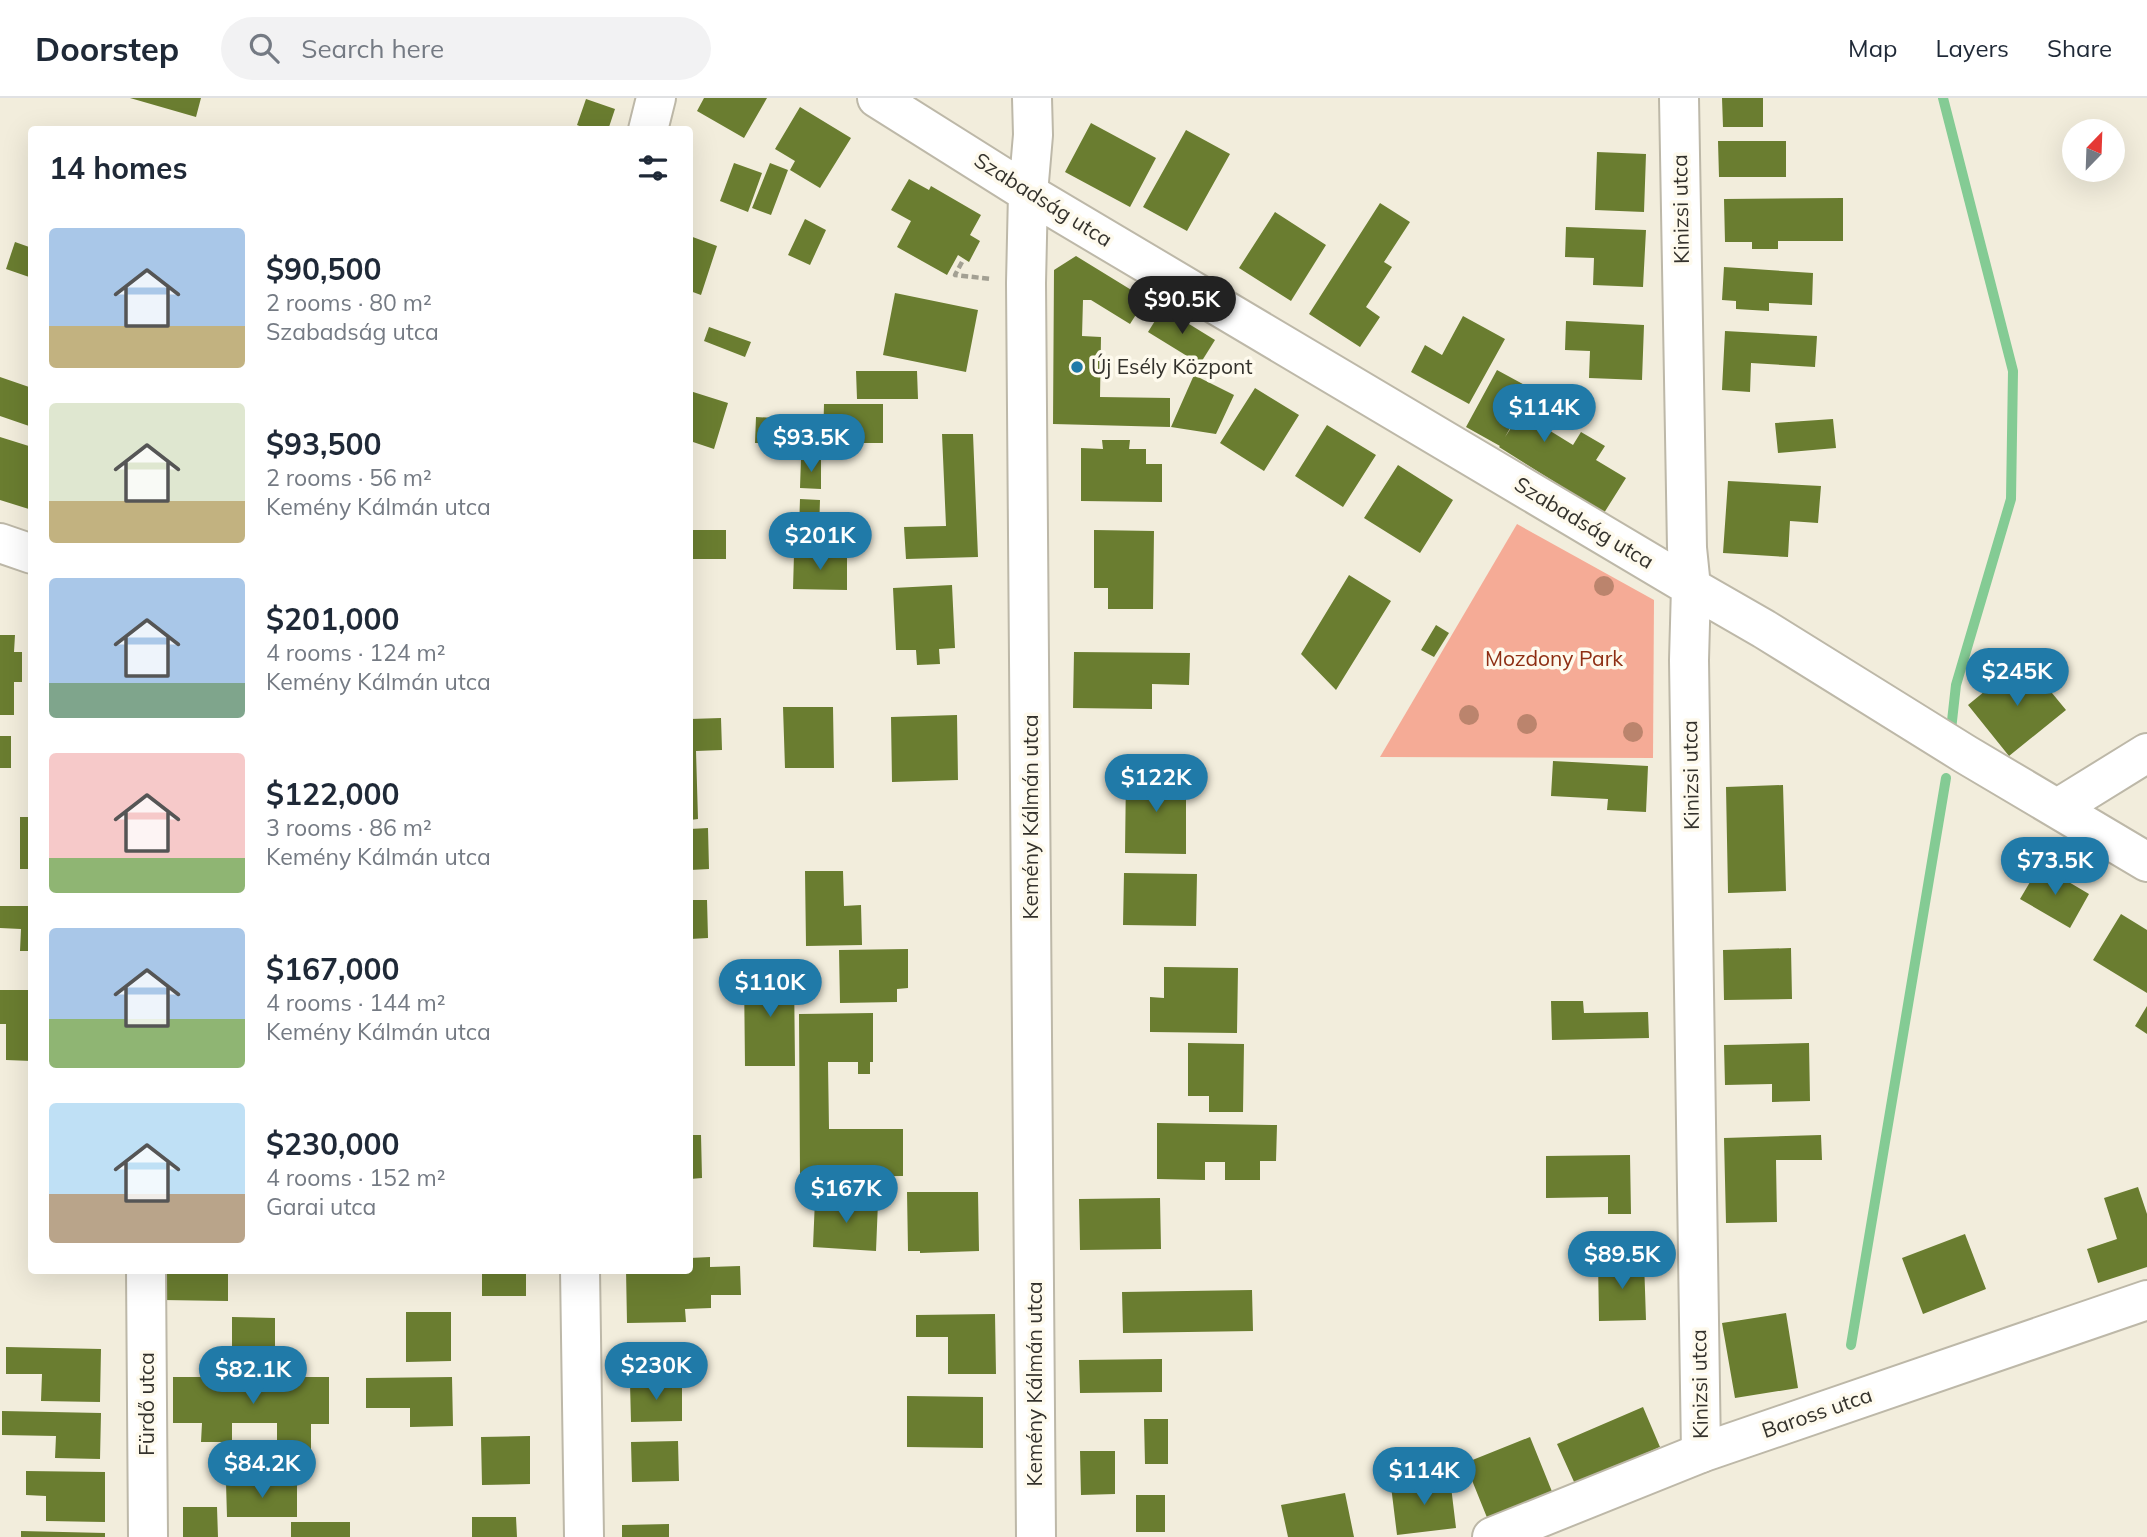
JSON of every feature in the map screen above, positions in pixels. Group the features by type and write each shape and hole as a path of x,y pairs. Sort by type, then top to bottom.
{"street":[{"path":"649,126 656,98"},
{"name":"Szabadság utca","path":"877,98 1028,192 1764,629 1965,754 2147,862"},
{"name":"Kemény Kálmán utca","path":"1032,98 1033,135 1028,192 1026,283 1037,1537"},
{"name":"Kinizsi utca","path":"1679,98 1687,534 1691,587 1689,660 1701,1453"},
{"path":"0,543 28,553"},
{"path":"2058,807 2147,753"},
{"name":"Fürdő utca","path":"146,1274 148,1537"},
{"path":"580,1274 584,1537"},
{"name":"Baross utca","path":"1492,1537 1701,1453 2147,1300"}],"path":[{"path":"962,262 955,275 1026,283"}],"green space":[{"name":"Mozdony Park","path":"1517,524 1654,600 1653,758 1380,757"}],"building":[{"path":"130,98 201,98 196,117"},
{"path":"704,98 767,98 744,138 697,111"},
{"path":"1722,98 1763,98 1763,127 1723,127"},
{"path":"586,99 615,109 609,126 577,125"},
{"path":"800,107 851,138 820,188 790,170 795,161 775,149"},
{"path":"1091,123 1156,158 1130,207 1065,172"},
{"path":"1186,130 1230,154 1187,231 1143,207"},
{"path":"1718,141 1786,141 1786,177 1719,177"},
{"path":"1597,152 1646,154 1644,212 1595,210"},
{"path":"734,163 762,173 748,212 720,201"},
{"path":"770,163 788,170 771,215 752,208"},
{"path":"909,179 929,190 931,186 981,215 970,235 980,241 969,262 958,255 947,275 897,247 911,221 891,210"},
{"path":"1843,198 1843,241 1778,241 1778,249 1752,249 1752,242 1725,242 1724,199"},
{"path":"1380,203 1410,222 1384,262 1392,267 1366,307 1380,317 1360,347 1309,314"},
{"path":"1275,212 1326,245 1291,301 1239,268"},
{"path":"805,219 826,230 810,265 788,255"},
{"path":"1566,227 1646,230 1643,287 1593,285 1594,258 1565,257"},
{"path":"693,237 717,246 701,295 693,292"},
{"path":"15,242 28,247 28,277 6,269"},
{"name":"Új Esély Központ","path":"1076,256 1146,299 1130,324 1091,300 1083,300 1082,336 1101,337 1100,397 1170,398 1170,427 1053,424 1054,270"},
{"path":"1724,267 1813,273 1812,305 1769,303 1769,311 1736,309 1736,301 1722,300"},
{"path":"895,293 978,310 966,372 883,355"},
{"path":"1163,308 1215,340 1200,364 1148,332"},
{"path":"1463,316 1505,339 1469,404 1411,372 1425,345 1442,355"},
{"path":"1566,321 1644,325 1642,380 1589,378 1590,351 1565,350"},
{"path":"709,327 751,342 745,357 704,341"},
{"path":"1725,331 1817,336 1815,367 1751,363 1750,392 1722,390"},
{"path":"1497,370 1532,389 1505,437 1521,413 1573,445 1581,432 1605,446 1596,460 1626,478 1604,513 1466,427"},
{"path":"856,371 917,371 918,399 857,399"},
{"path":"1194,375 1234,395 1216,434 1171,427"},
{"path":"0,377 28,387 28,426 0,416"},
{"path":"1255,388 1299,415 1264,471 1220,443"},
{"path":"693,392 728,403 714,449 693,442"},
{"path":"824,404 883,404 883,443 823,443"},
{"path":"756,417 795,419 795,444 755,443"},
{"path":"1833,419 1836,448 1778,453 1775,423"},
{"path":"1327,425 1376,455 1343,507 1295,476"},
{"path":"942,434 973,434 978,557 906,559 904,527 946,526"},
{"path":"0,437 28,446 28,509 0,500"},
{"path":"1102,440 1130,440 1129,449 1146,449 1146,464 1162,464 1162,502 1081,501 1081,448 1103,449"},
{"path":"801,458 821,459 821,489 800,488"},
{"path":"1398,465 1453,500 1420,553 1364,518"},
{"path":"1728,481 1821,486 1818,523 1790,521 1788,557 1723,553"},
{"path":"800,499 820,500 819,530 799,529"},
{"path":"693,530 726,530 726,559 693,559"},
{"path":"1094,530 1154,531 1153,609 1108,609 1108,588 1094,588"},
{"path":"794,554 847,555 847,590 793,589"},
{"path":"1349,575 1391,601 1336,690 1301,654"},
{"path":"952,585 955,648 939,649 940,664 917,665 916,650 896,650 893,588"},
{"path":"1436,625 1449,633 1434,657 1421,650"},
{"path":"0,635 15,635 14,652 22,652 22,682 14,682 14,715 0,715"},
{"path":"1074,652 1190,653 1189,685 1152,684 1152,709 1073,708"},
{"path":"2024,659 2066,710 2009,756 1968,705"},
{"path":"783,707 833,707 834,768 785,768"},
{"path":"957,715 958,780 892,782 891,717"},
{"path":"721,718 722,750 696,751 698,819 693,820 693,719"},
{"path":"0,736 11,736 11,768 0,768"},
{"path":"1553,761 1648,766 1646,812 1607,810 1608,799 1551,796"},
{"path":"1126,773 1186,774 1186,854 1125,853"},
{"path":"1783,785 1786,891 1728,893 1726,787"},
{"path":"20,817 28,817 28,869 20,869"},
{"path":"708,828 709,869 693,870 693,829"},
{"path":"2040,865 2089,894 2070,928 2020,899"},
{"path":"805,871 843,871 844,906 861,905 862,945 806,946"},
{"path":"1124,873 1197,874 1196,926 1123,925"},
{"path":"693,900 707,900 708,938 693,939"},
{"path":"0,906 28,906 28,951 20,951 21,929 0,928"},
{"path":"2121,914 2147,930 2147,993 2093,960"},
{"path":"1791,948 1792,999 1724,1000 1723,950"},
{"path":"908,949 908,988 897,989 897,1002 840,1003 839,950"},
{"path":"1164,967 1238,968 1237,1033 1150,1032 1150,997 1164,998"},
{"path":"794,972 795,1066 745,1066 744,973"},
{"path":"0,990 28,990 28,1061 6,1060 6,1024 0,1024"},
{"path":"1551,1001 1583,1001 1584,1013 1648,1012 1649,1038 1552,1040"},
{"path":"2147,1006 2147,1034 2135,1026"},
{"path":"873,1013 873,1062 870,1062 870,1074 858,1074 858,1062 828,1062 829,1129 903,1129 903,1176 800,1177 799,1014"},
{"path":"1188,1043 1244,1044 1243,1112 1209,1112 1209,1096 1188,1096"},
{"path":"1809,1043 1810,1101 1772,1102 1772,1084 1725,1085 1724,1045"},
{"path":"1157,1123 1277,1125 1276,1161 1260,1161 1260,1180 1225,1180 1225,1162 1205,1162 1205,1180 1157,1179"},
{"path":"693,1135 701,1135 702,1178 693,1179"},
{"path":"1821,1135 1822,1160 1776,1160 1777,1222 1726,1223 1724,1138"},
{"path":"1630,1155 1631,1214 1608,1214 1608,1197 1546,1198 1546,1156"},
{"path":"2138,1187 2147,1214 2147,1267 2098,1283 2087,1249 2117,1239 2104,1198"},
{"path":"907,1192 978,1192 979,1251 908,1251"},
{"path":"1160,1198 1161,1249 1080,1250 1079,1199"},
{"path":"815,1199 878,1202 876,1251 813,1247"},
{"path":"1965,1234 1986,1289 1923,1314 1902,1258"},
{"path":"710,1257 710,1267 740,1266 741,1295 711,1295 711,1308 685,1309 686,1322 627,1323 626,1274 693,1274 693,1258"},
{"path":"1644,1260 1646,1320 1599,1321 1598,1261"},
{"path":"163,1274 228,1274 228,1301 163,1300"},
{"path":"482,1274 526,1274 526,1296 482,1296"},
{"path":"1252,1290 1253,1331 1123,1333 1122,1292"},
{"path":"406,1312 451,1312 451,1361 406,1362"},
{"path":"1786,1313 1798,1388 1735,1398 1722,1323"},
{"path":"995,1314 996,1374 948,1374 948,1337 916,1337 916,1315"},
{"path":"232,1317 275,1318 275,1349 232,1349"},
{"path":"6,1347 101,1349 100,1402 41,1401 42,1374 6,1374"},
{"path":"1162,1359 1162,1392 1080,1393 1079,1360"},
{"path":"173,1377 329,1377 329,1424 311,1424 311,1450 277,1450 277,1423 232,1423 232,1442 201,1442 202,1423 173,1423"},
{"path":"452,1377 453,1426 410,1427 410,1408 366,1408 366,1378"},
{"path":"682,1382 682,1421 631,1422 630,1383"},
{"path":"907,1396 983,1397 983,1448 907,1447"},
{"path":"1643,1407 1660,1447 1575,1484 1557,1444"},
{"path":"2,1411 101,1413 100,1459 55,1458 56,1436 2,1435"},
{"path":"1144,1419 1168,1419 1168,1464 1145,1464"},
{"path":"530,1436 530,1484 482,1485 481,1437"},
{"path":"1530,1437 1553,1494 1488,1520 1465,1463"},
{"path":"678,1441 679,1481 632,1482 631,1442"},
{"path":"1080,1451 1115,1451 1115,1494 1081,1495"},
{"path":"26,1471 105,1472 105,1522 46,1521 46,1496 26,1495"},
{"path":"1450,1478 1456,1528 1397,1535 1391,1486"},
{"path":"226,1483 297,1483 297,1517 227,1517"},
{"path":"1345,1493 1354,1537 1288,1537 1281,1505"},
{"path":"1136,1495 1165,1495 1165,1532 1136,1532"},
{"path":"183,1507 217,1507 218,1537 183,1537"},
{"path":"472,1517 516,1517 517,1537 472,1537"},
{"path":"291,1522 350,1522 350,1537 291,1537"},
{"path":"669,1524 669,1537 622,1537 622,1525"},
{"path":"21,1531 105,1533 105,1537 21,1537"}],"waterway":[{"path":"1943,98 2013,371 2011,499 1956,685 1951,730"},
{"path":"1851,1345 1946,778"}],"place":[{"name":"Új Esély Központ","path":"1077,367"}]}
